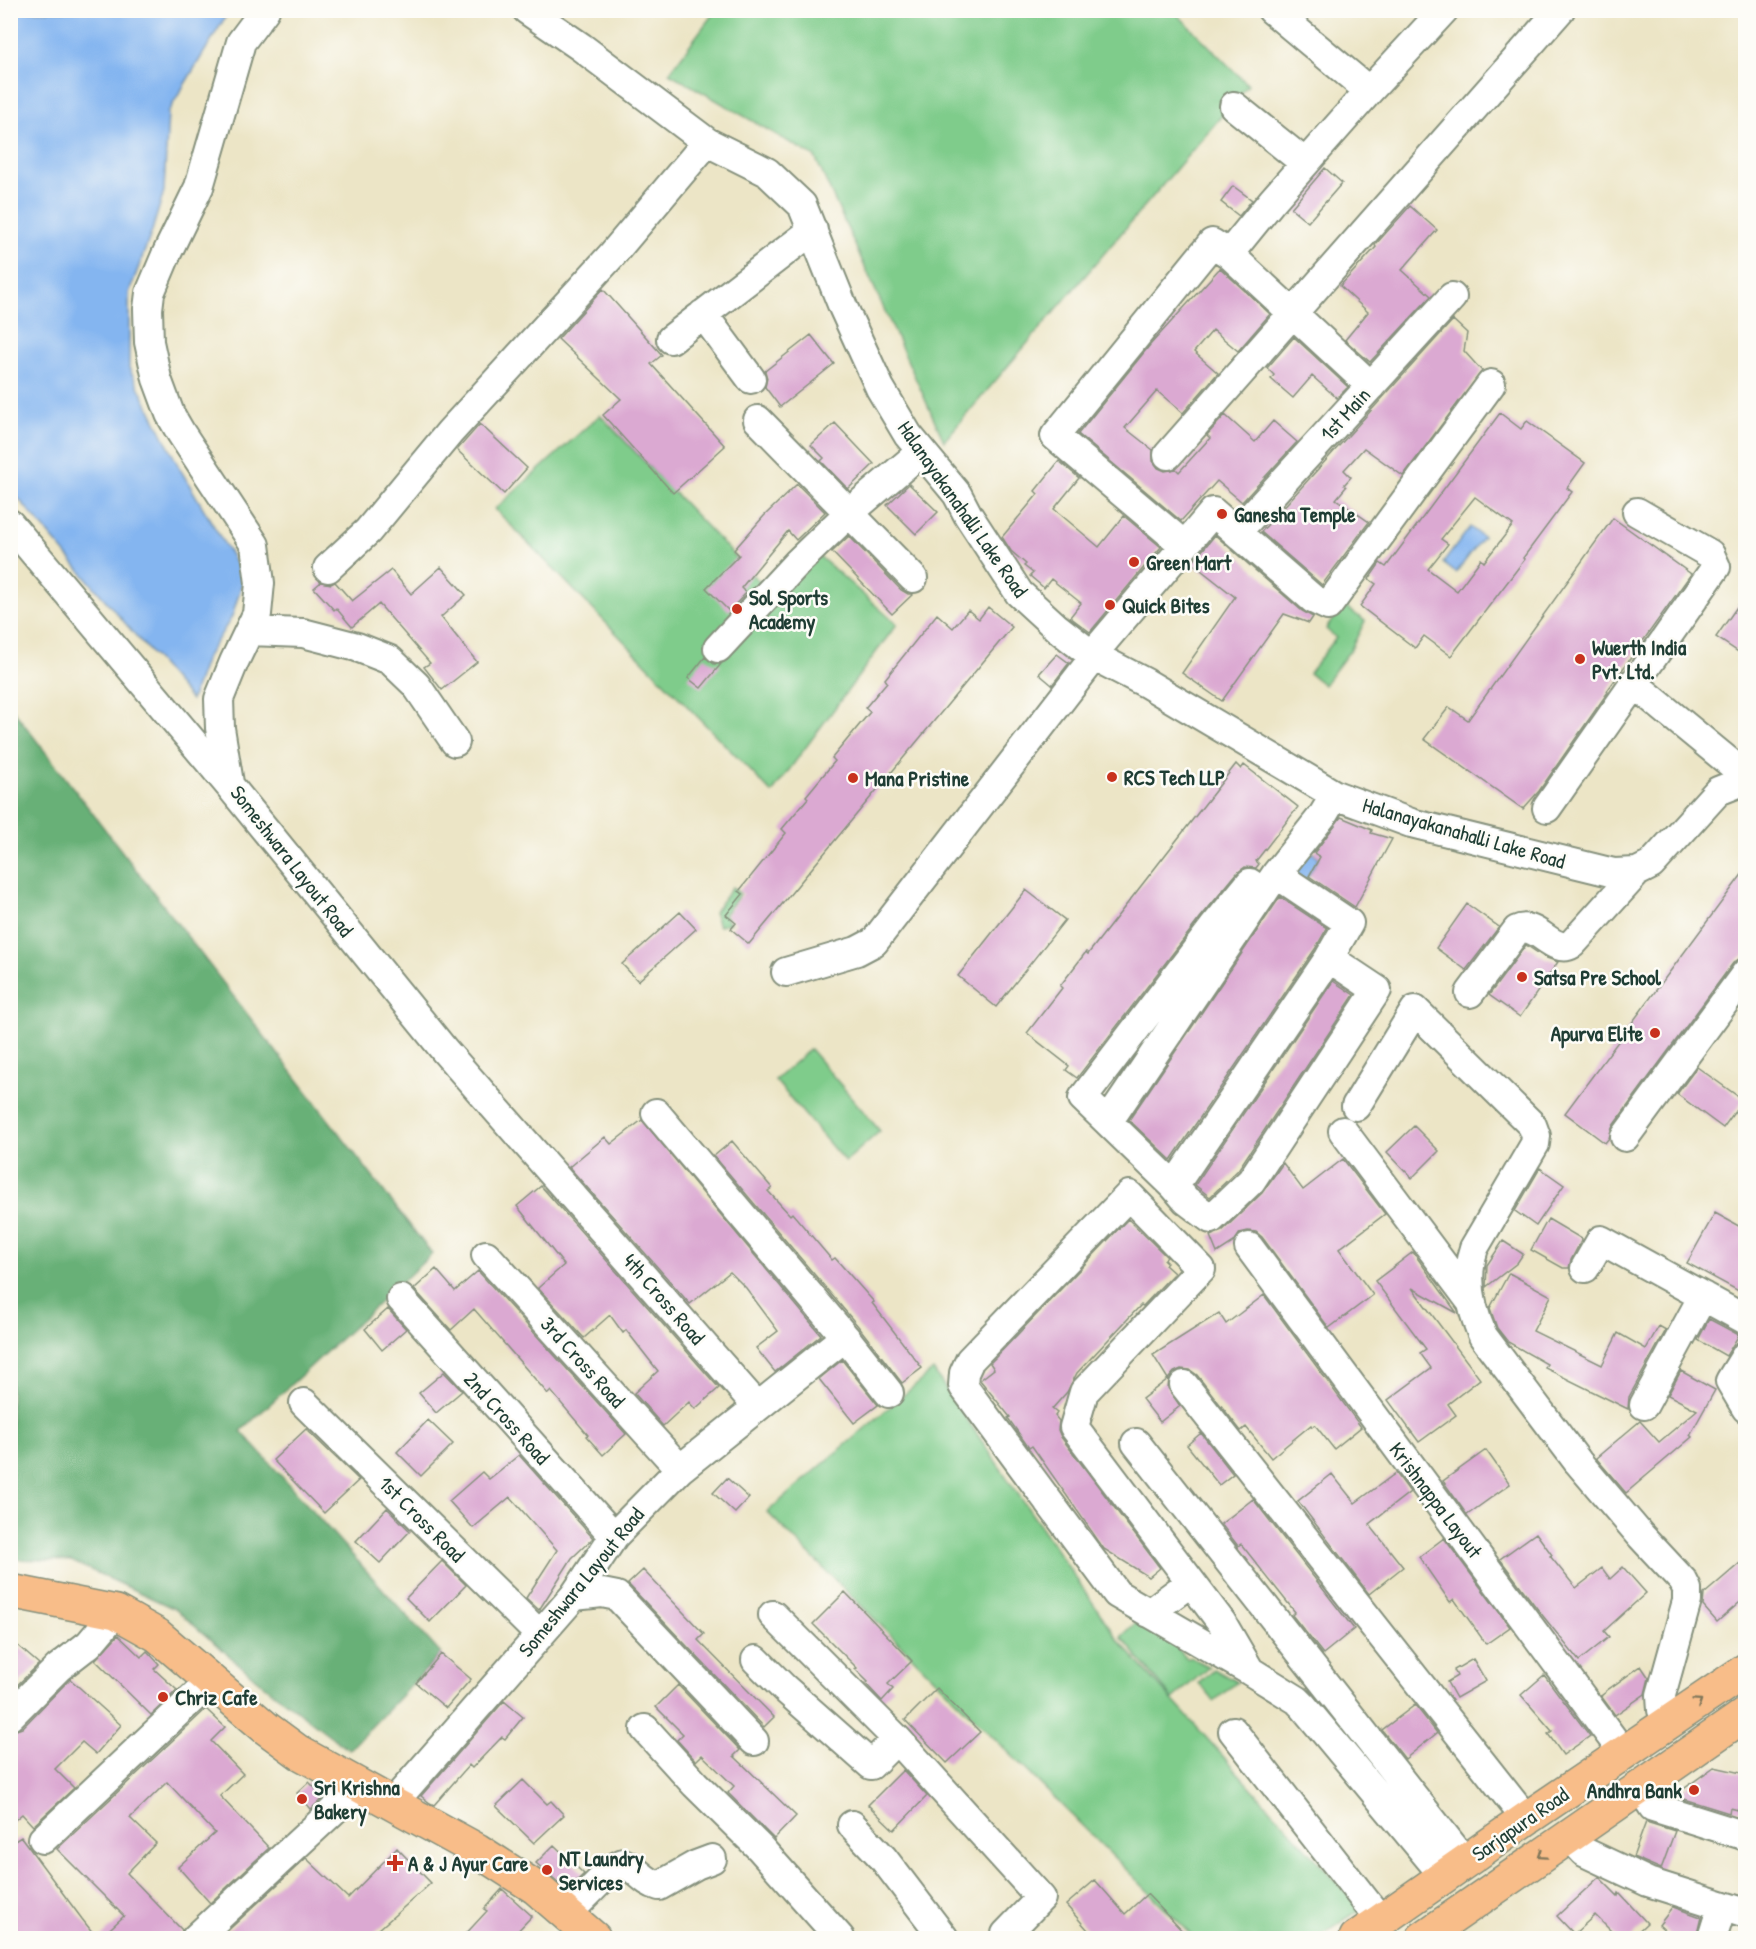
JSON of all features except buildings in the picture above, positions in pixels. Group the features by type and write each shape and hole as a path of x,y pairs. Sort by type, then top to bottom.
{"main road":[{"path":"10,1591 116,1612 157,1635 266,1728 300,1753 477,1850 536,1888 594,1938"},
{"name":"Sarjapura Road","path":"1369,1930 1526,1819 1746,1670"},
{"name":"Sarjapura Road","path":"1433,1936 1569,1836 1746,1714"}],"street":[{"name":"Someshwara Layout Road","path":"266,10 240,42 199,188 166,255 150,293 148,309 149,342 157,379 171,414 181,433 255,545 260,583 257,614 219,699 220,728 229,785 445,1051 570,1193"},
{"name":"Halanayakanahalli Lake Road","path":"527,10 581,47 707,142 767,172 802,205 843,307 880,388 908,435 957,494 968,515 1019,593 1056,627 1094,656 1146,683 1327,791 1411,823 1614,873 1637,872"},
{"path":"1229,254 1305,163 1444,10"},
{"path":"1168,455 1560,10"},
{"path":"1291,16 1369,91"},
{"path":"1234,106 1305,163"},
{"path":"328,568 368,531 450,432 611,256 707,142"},
{"path":"671,339 813,230"},
{"path":"1184,545 1055,436 1212,243 1229,254 1371,386"},
{"name":"1st Main","path":"1237,532 1452,297"},
{"path":"703,314 751,379"},
{"path":"786,972 857,951 874,942 1094,656 1213,512 1313,599 1328,606 1491,384"},
{"path":"758,420 913,578"},
{"path":"718,648 798,562 849,513 921,452"},
{"path":"1547,808 1716,567 1710,554 1637,512"},
{"path":"10,524 229,785"},
{"path":"249,631 303,633 357,647 390,660 416,685 455,742"},
{"path":"1470,993 1517,930 1522,927 1529,928 1559,946 1567,947 1572,944 1637,872 1651,865 1718,791 1746,778 1633,683"},
{"path":"1327,791 1323,815 1279,863 1108,1122 1186,1200 1211,1219 1251,1181 1377,990 1329,958"},
{"path":"1174,1186 1329,958 1349,923 1279,863"},
{"path":"1625,1137 1746,973"},
{"path":"1356,1106 1415,1010 1532,1125 1536,1136 1535,1144 1474,1248 1469,1263 1468,1281 1474,1317 1483,1336 1578,1462 1683,1581 1687,1589 1687,1601 1661,1695 1666,1724"},
{"path":"656,1113 845,1337 889,1393"},
{"path":"1343,1131 1472,1303"},
{"name":"4th Cross Road","path":"570,1193 758,1406"},
{"path":"1250,1671 1222,1623 1074,1427 1084,1392 1201,1269 1129,1195 970,1360 964,1373 963,1386 1117,1594 1250,1671 1303,1706 1455,1870"},
{"path":"1585,1268 1601,1240 1746,1320"},
{"name":"Krishnappa Layout","path":"1249,1247 1624,1754"},
{"name":"3rd Cross Road","path":"486,1255 680,1469"},
{"path":"1644,1405 1703,1296"},
{"name":"2nd Cross Road","path":"401,1299 614,1536"},
{"name":"Someshwara Layout Road","path":"393,1803 574,1596 614,1536 680,1469 845,1337"},
{"path":"1746,1355 1730,1381 1746,1408"},
{"path":"1184,1385 1526,1819"},
{"name":"1st Cross Road","path":"304,1403 540,1635"},
{"path":"988,1442 1036,1509 1059,1516"},
{"path":"1136,1443 1455,1870"},
{"path":"1170,1527 1220,1588 1226,1604 1222,1623"},
{"path":"1149,1613 1191,1582"},
{"path":"574,1596 602,1593 617,1596 754,1740"},
{"path":"10,1716 58,1668 89,1644 116,1612"},
{"path":"773,1615 897,1739 1041,1898 1006,1934 1010,1938"},
{"path":"756,1660 871,1765 897,1739"},
{"path":"43,1839 212,1680"},
{"path":"645,1730 695,1784 760,1848 840,1938"},
{"path":"1233,1731 1369,1930"},
{"path":"196,1938 360,1786"},
{"path":"1640,1787 1653,1807 1746,1836"},
{"path":"852,1825 883,1858 944,1938"},
{"path":"1569,1836 1584,1852 1648,1882 1734,1909 1713,1938"},
{"path":"566,1915 613,1868 622,1863 634,1868 648,1882 659,1886 696,1865 712,1859"}],"green space":[{"path":"1173,10 1248,85 944,441 815,157 669,73 715,11"},
{"name":"Sol Sports Academy","path":"600,415 773,596 819,556 897,624 772,793 495,509"},
{"path":"1343,605 1365,621 1351,649 1324,685 1309,673 1336,638 1326,629"},
{"path":"10,706 432,1254 241,1431 441,1654 349,1750 263,1685 175,1609 71,1561 11,1559"},
{"path":"732,887 740,894 724,915 730,923 719,926 714,912"},
{"path":"810,1049 880,1131 845,1162 775,1080"},
{"path":"933,1370 1119,1641 1361,1909 1317,1938 1195,1938 767,1512"},
{"path":"1146,1613 1187,1659 1191,1657 1209,1667 1173,1699 1121,1637"},
{"path":"1214,1669 1237,1682 1214,1701 1199,1683"}],"water":[{"path":"10,11 229,11 168,112 164,191 129,293 129,368 180,469 244,577 232,617 206,658 191,700 11,490"},
{"path":"1470,527 1483,537 1456,573 1443,563"},
{"path":"1309,851 1319,857 1303,885 1288,874"}],"place":[{"name":"Ganesha Temple","path":"1222,514"},
{"name":"Green Mart","path":"1134,562"},
{"name":"Quick Bites","path":"1110,605"},
{"name":"Sol Sports Academy","path":"737,609"},
{"name":"Wuerth India Pvt. Ltd.","path":"1580,659"},
{"name":"RCS Tech LLP","path":"1112,777"},
{"name":"Mana Pristine","path":"853,778"},
{"name":"Satsa Pre School","path":"1522,977"},
{"name":"Apurva Elite","path":"1655,1033"},
{"name":"Chriz Cafe","path":"163,1697"},
{"name":"Andhra Bank","path":"1694,1790"},
{"name":"Sri Krishna Bakery","path":"302,1799"},
{"name":"A & J Ayur Care","path":"395,1863"},
{"name":"NT Laundry Services","path":"547,1870"}]}
